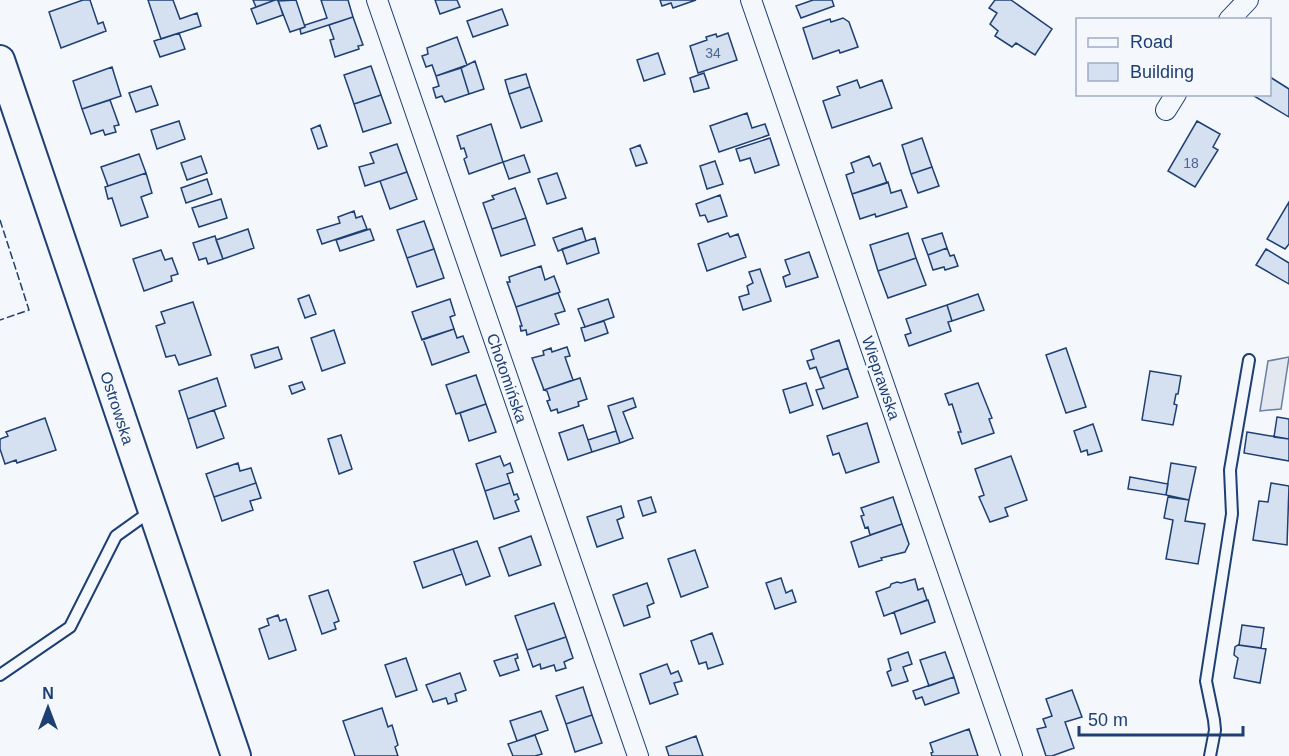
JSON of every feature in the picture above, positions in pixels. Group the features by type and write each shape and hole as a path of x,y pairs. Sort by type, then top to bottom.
{"street":[{"name":"Chotomińska","path":"377,0 638,756"},
{"name":"Wieprawska","path":"751,0 1012,756"},
{"path":"1231,18 1248,0"},
{"name":"Ostrowska","path":"0,60 236,756"}],"lane":[{"path":"1210,756 1215,730 1206,681 1232,514 1230,470 1249,360"},
{"path":"0,675 69,627 116,536 152,511"}],"shaded area":[{"path":"1289,357 1281,409 1260,411 1268,361"}],"building":[{"path":"83,0 90,0 98,24 103,22 106,31 61,48 49,12"},
{"path":"148,0 173,0 180,19 197,13 201,26 161,39"},
{"path":"253,0 275,0 256,7"},
{"path":"278,0 283,15 257,24 251,9"},
{"path":"296,0 305,27 290,32 278,1"},
{"path":"321,0 348,0 353,17 301,34 300,29 305,25 327,18"},
{"path":"435,0 457,0 460,7 440,14"},
{"path":"660,0 696,0 673,8 671,3 662,6"},
{"path":"813,0 832,0 834,6 801,18 796,6"},
{"path":"995,0 1011,0 1052,29 1035,55 1016,43 1012,47 995,36 998,31 990,24 997,13 989,8"},
{"path":"502,9 508,25 473,37 467,21"},
{"path":"353,17 363,45 358,46 359,49 335,57 330,40 334,39 329,25"},
{"path":"843,18 849,22 858,47 840,53 839,50 813,59 803,28 830,19 831,22"},
{"path":"179,33 185,49 160,57 154,41"},
{"path":"728,33 737,60 698,73 690,46 707,40 706,37 716,34 717,37"},
{"path":"457,37 467,65 436,76 432,65 426,67 422,56 428,54 427,48"},
{"path":"658,53 665,74 644,81 637,60"},
{"path":"475,61 484,89 469,94 461,68"},
{"path":"371,66 381,95 354,104 344,75"},
{"path":"112,67 121,96 82,109 73,81"},
{"path":"461,68 469,94 445,102 442,96 436,98 433,88 439,86 436,76"},
{"path":"704,73 709,88 694,92 690,78"},
{"path":"526,74 530,87 509,94 505,80"},
{"path":"1271,78 1289,89 1289,117 1254,96 1271,96"},
{"path":"857,80 860,88 882,80 892,108 832,128 823,101 840,95 837,87"},
{"path":"151,86 158,105 136,112 129,93"},
{"path":"530,87 542,121 521,128 509,94"},
{"path":"381,95 391,123 363,132 354,104"},
{"path":"110,100 119,125 114,126 116,132 105,135 103,130 91,134 82,109"},
{"path":"747,113 752,128 765,124 769,135 719,152 710,126"},
{"path":"179,121 185,139 157,149 151,130"},
{"path":"1197,121 1220,134 1213,147 1218,150 1195,187 1168,171"},
{"path":"491,124 503,162 469,174 464,159 467,157 464,148 461,149 457,136"},
{"path":"320,125 327,146 318,149 311,129"},
{"path":"770,138 779,165 755,173 750,158 740,161 736,149"},
{"path":"922,138 932,167 911,174 902,145"},
{"path":"397,144 407,172 365,186 359,167 374,163 370,153"},
{"path":"640,145 647,163 636,166 630,149"},
{"path":"139,154 146,173 108,186 101,167"},
{"path":"524,155 530,172 509,179 503,162"},
{"path":"201,156 207,173 187,180 181,163"},
{"path":"869,156 873,166 880,163 887,183 852,194 846,175 854,172 851,163"},
{"path":"715,161 723,184 707,189 700,166"},
{"path":"932,167 939,186 918,193 911,174"},
{"path":"407,172 417,199 390,209 380,181"},
{"path":"146,173 152,193 141,197 148,217 121,226 112,198 108,199 105,187"},
{"path":"557,173 566,198 547,204 538,179"},
{"path":"207,179 212,194 186,203 181,188"},
{"path":"888,182 891,193 901,190 907,207 876,217 875,214 860,219 852,194"},
{"path":"515,188 526,218 492,229 483,203 494,199 492,196"},
{"path":"720,195 727,216 708,222 705,215 700,216 696,204"},
{"path":"221,199 227,218 199,227 192,208"},
{"path":"1289,202 1289,244 1285,249 1267,239"},
{"path":"354,211 356,218 362,216 367,229 322,244 317,230 340,223 338,217"},
{"path":"526,218 535,245 501,256 492,229"},
{"path":"424,221 434,249 407,258 397,230"},
{"path":"582,228 586,241 558,251 553,238"},
{"path":"248,229 254,248 223,259 216,240"},
{"path":"370,229 374,240 340,251 336,240"},
{"path":"728,233 730,237 738,234 746,257 707,271 698,244"},
{"path":"908,233 916,258 878,271 870,245"},
{"path":"942,233 947,248 928,255 922,239"},
{"path":"215,236 223,259 208,264 206,258 199,260 193,243"},
{"path":"595,238 599,253 567,264 562,249"},
{"path":"947,248 950,256 954,255 958,266 945,270 944,267 933,270 928,255"},
{"path":"434,249 444,278 417,287 407,258"},
{"path":"1266,249 1289,263 1289,284 1256,265"},
{"path":"161,250 165,260 172,258 178,274 171,276 172,281 144,291 133,259"},
{"path":"809,252 818,277 786,287 783,277 790,274 785,260"},
{"path":"916,258 926,285 888,298 878,271"},
{"path":"541,266 545,280 554,276 560,292 516,307 507,282 510,282 509,277"},
{"path":"760,269 771,301 743,310 739,297 749,294 747,286 753,283 749,272"},
{"path":"558,293 565,311 555,314 559,324 527,335 526,330 521,331 520,326 522,326 516,307"},
{"path":"978,294 984,310 952,321 947,305"},
{"path":"309,295 316,314 305,318 298,299"},
{"path":"450,299 455,315 450,317 454,329 422,340 412,312"},
{"path":"608,299 614,317 585,327 578,309"},
{"path":"193,302 211,355 179,365 175,355 166,357 156,326 165,323 161,312"},
{"path":"947,305 952,321 948,322 951,331 909,346 905,335 911,333 906,319"},
{"path":"604,321 608,333 585,341 581,328"},
{"path":"454,329 457,338 463,336 469,352 432,365 423,339"},
{"path":"334,330 345,363 322,371 311,338"},
{"path":"839,340 848,368 820,378 816,367 810,369 807,361 814,359 811,350"},
{"path":"278,347 282,359 255,368 251,355"},
{"path":"567,347 570,356 565,357 573,380 544,390 532,358 544,355 543,351 551,348 552,352"},
{"path":"1066,348 1086,407 1066,413 1046,355"},
{"path":"848,368 858,397 823,409 816,390 824,388 820,378"},
{"path":"1150,371 1181,376 1174,404 1177,405 1173,425 1142,420"},
{"path":"476,375 486,404 456,414 446,385"},
{"path":"217,378 226,406 188,419 179,391"},
{"path":"580,378 587,399 578,402 579,406 558,413 557,409 551,411 547,401 550,400 547,391 544,390"},
{"path":"302,382 305,389 292,394 289,386"},
{"path":"806,383 813,405 790,413 783,390"},
{"path":"978,383 992,418 989,419 994,433 962,444 958,432 961,432 952,404 949,405 945,394"},
{"path":"633,398 636,407 623,412 633,438 620,443 608,406"},
{"path":"486,404 496,432 469,441 460,413"},
{"path":"214,410 224,438 197,448 188,419"},
{"path":"1277,417 1289,419 1289,439 1274,437"},
{"path":"45,418 56,450 17,463 16,460 5,464 0,449 0,439 8,436 6,432"},
{"path":"867,423 879,462 846,473 839,453 833,455 827,436"},
{"path":"1093,424 1102,451 1088,455 1087,450 1081,452 1074,431"},
{"path":"583,425 592,452 568,460 559,433"},
{"path":"616,431 620,443 592,452 588,440"},
{"path":"1247,432 1289,439 1289,461 1244,453"},
{"path":"341,435 352,469 339,474 328,439"},
{"path":"500,456 504,466 510,463 513,472 507,474 510,483 485,491 476,464"},
{"path":"1011,456 1027,500 1005,508 1008,516 990,522 979,497 984,495 975,469"},
{"path":"238,463 240,471 251,468 256,483 214,497 206,474"},
{"path":"1171,463 1196,467 1189,500 1166,495"},
{"path":"1130,477 1168,484 1166,495 1128,489"},
{"path":"256,483 261,498 250,501 253,510 222,521 214,497"},
{"path":"510,483 514,495 517,494 519,499 515,501 519,511 494,519 485,491"},
{"path":"1271,483 1289,486 1287,545 1253,540 1259,501 1268,502"},
{"path":"651,497 656,512 643,516 638,501"},
{"path":"893,497 902,524 870,535 861,516 864,515 861,508"},
{"path":"1168,497 1189,500 1185,521 1205,524 1198,564 1166,559 1173,520 1164,518"},
{"path":"621,506 624,517 617,520 623,538 597,547 587,517"},
{"path":"902,524 909,544 905,552 859,567 851,542"},
{"path":"531,536 541,565 509,576 499,548"},
{"path":"477,541 490,576 466,585 453,549"},
{"path":"453,549 462,574 423,588 414,562"},
{"path":"695,550 708,587 681,597 668,559"},
{"path":"781,578 786,593 792,590 796,602 775,609 766,583"},
{"path":"915,579 918,590 923,588 927,600 884,616 876,592 897,582"},
{"path":"647,583 654,603 647,606 650,617 624,626 613,595"},
{"path":"328,590 339,621 334,623 336,629 322,634 309,596"},
{"path":"928,600 935,622 901,634 894,612"},
{"path":"554,603 566,637 527,650 515,616"},
{"path":"278,615 280,621 286,619 296,650 269,659 259,629 269,625 267,619"},
{"path":"1242,625 1264,628 1261,648 1239,645"},
{"path":"712,633 723,664 708,669 706,662 699,664 691,641"},
{"path":"566,637 573,658 564,662 566,668 556,671 554,665 541,669 540,664 533,667 527,650"},
{"path":"1238,645 1266,649 1260,683 1234,678 1238,658 1234,655 1235,647"},
{"path":"908,652 912,664 903,667 908,681 892,686 887,672 891,670 888,659"},
{"path":"945,652 954,677 929,686 920,660"},
{"path":"517,654 518,658 515,659 519,670 500,676 494,661"},
{"path":"406,658 417,690 396,697 385,665"},
{"path":"667,664 671,674 678,671 682,681 674,683 678,694 650,704 640,674"},
{"path":"460,673 466,690 455,694 457,701 448,704 446,698 433,702 426,685"},
{"path":"954,677 959,693 925,705 922,697 916,699 913,691"},
{"path":"583,687 592,715 566,724 556,696"},
{"path":"1072,690 1082,717 1065,722 1074,748 1046,756 1037,729 1046,727 1043,719 1052,716 1046,699"},
{"path":"382,708 388,727 392,725 398,745 395,747 398,756 355,756 343,721"},
{"path":"541,711 548,730 517,741 510,721"},
{"path":"592,715 602,743 575,752 566,724"},
{"path":"969,729 978,756 932,756 930,743"},
{"path":"535,735 542,754 513,756 508,744"},
{"path":"696,736 703,756 669,756 666,747"}],"fence":[{"path":"0,220 29,310 0,320"}]}
